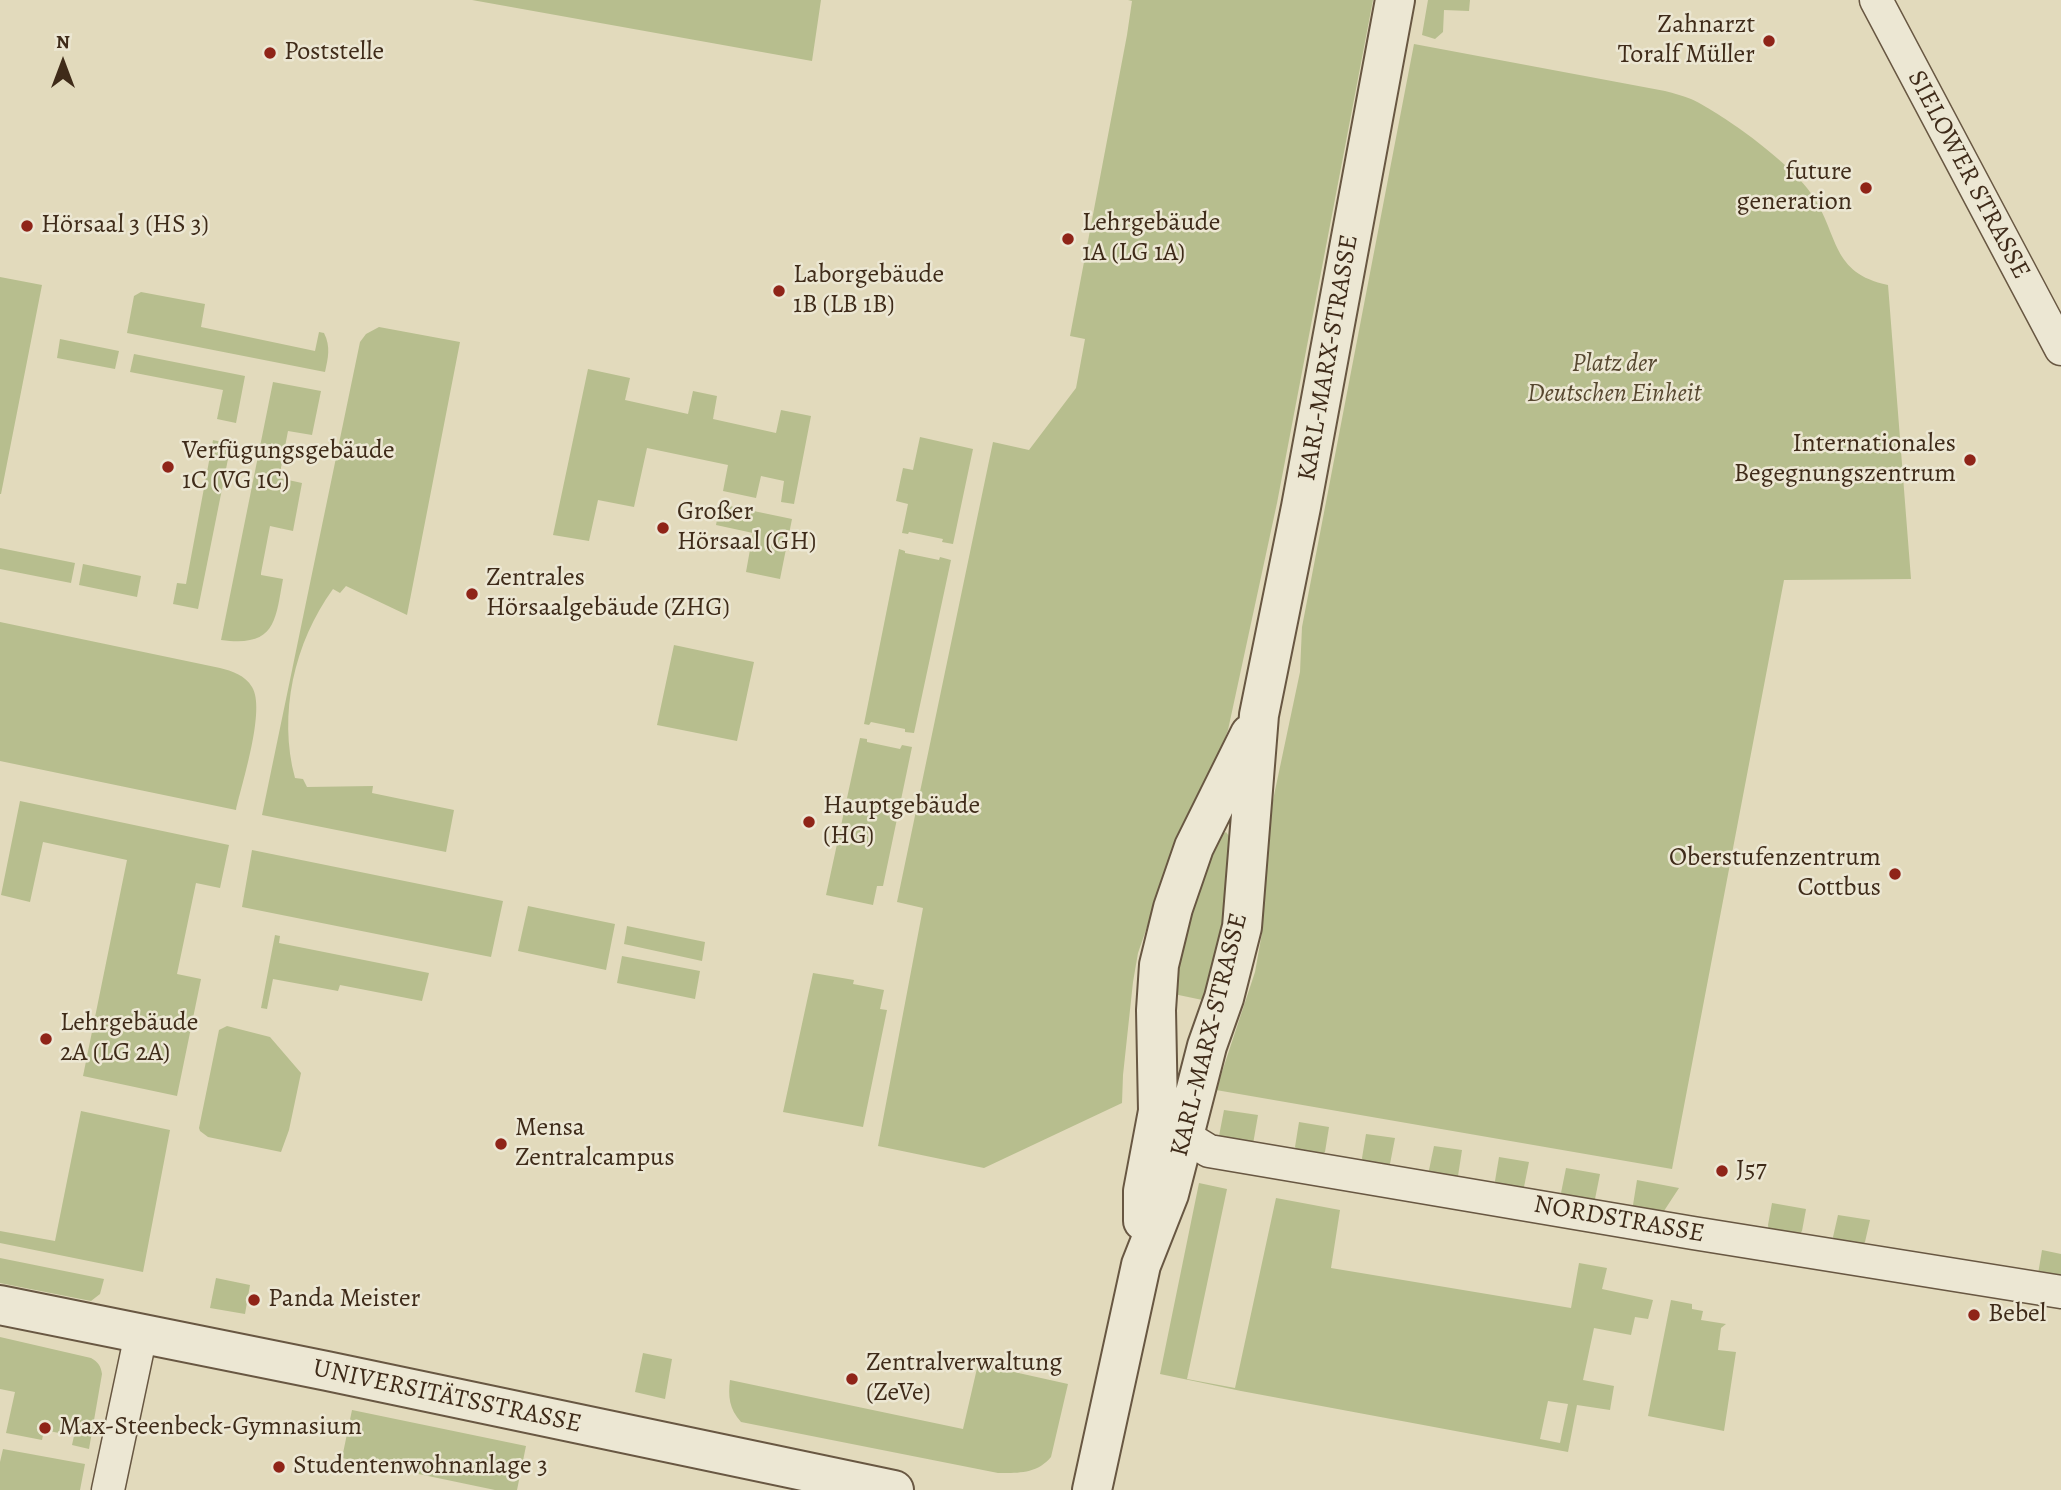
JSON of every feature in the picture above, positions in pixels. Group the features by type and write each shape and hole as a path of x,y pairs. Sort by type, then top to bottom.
{"street":[{"name":"KARL-MARX-STRASSE","path":"1092,1490 1141,1265 1169,1194 1207,1046 1224,998 1242,927 1259,715 1301,507 1395,0"},
{"name":"SIELOWER STRASSE","path":"1876,0 2057,334"},
{"name":"KARL-MARX-STRASSE","path":"1141,1265 1143,1191 1158,1111 1156,1010 1160,965 1173,908 1194,847 1259,715"},
{"name":"NORDSTRASSE","path":"1185,1131 1209,1151 2061,1292"},
{"name":"UNIVERSITÄTSSTRASSE","path":"0,1305 894,1490"},
{"path":"108,1490 141,1334"}],"green space":[{"path":"472,0 821,0 812,61"},
{"path":"1128,0 1373,0 1277,503 1228,730 1213,772 1165,875 1138,953 1122,1103 984,1168 878,1146 923,908 897,902 993,442 1029,450 1076,388 1085,339 1070,336 1127,35 1132,1"},
{"path":"1428,0 1470,0 1469,11 1444,10 1443,32 1435,39 1422,35"},
{"name":"Platz der Deutschen Einheit","path":"1414,44 1665,91 1705,106 1739,128 1790,170 1813,196 1846,262 1856,272 1888,285 1911,579 1784,580 1672,1169 1216,1090 1255,972 1262,933 1269,819 1300,672 1302,627"},
{"path":"0,277 42,285 1,494 0,494"},
{"path":"141,292 205,304 201,327 315,351 319,332 324,333 328,348 325,372 127,333 134,296"},
{"path":"379,327 460,342 407,615 346,586 340,593 333,589 319,610 299,656 289,704 290,754 295,778 303,779 307,787 373,786 372,793 454,810 446,852 262,815 360,342 366,334"},
{"path":"60,339 119,351 115,369 57,358"},
{"path":"134,354 245,376 236,423 217,419 223,390 130,372"},
{"path":"588,369 630,378 625,400 688,414 693,391 717,396 713,419 776,433 781,410 811,416 794,504 781,502 784,481 761,476 756,498 723,491 728,465 647,448 634,507 598,500 589,541 553,535"},
{"path":"273,382 321,391 312,435 288,431 279,478 302,483 293,531 270,526 261,573 283,579 278,608 269,629 262,635 252,640 221,640"},
{"path":"920,437 973,449 953,544 942,542 943,539 902,533 908,504 896,501 903,468 913,470"},
{"path":"213,440 231,444 198,609 173,604 177,583 186,584"},
{"path":"720,504 792,519 780,579 746,572 753,533 716,525"},
{"path":"0,548 75,563 71,583 0,569"},
{"path":"899,549 905,553 951,560 914,733 871,722 869,725 864,724"},
{"path":"83,564 141,576 137,597 79,585"},
{"path":"0,622 220,668 246,679 256,697 255,728 236,810 0,761"},
{"path":"674,645 754,662 737,741 657,725"},
{"path":"860,738 900,749 902,745 912,747 883,886 877,886 873,905 826,895"},
{"path":"20,801 229,845 220,888 196,883 177,974 201,979 177,1096 83,1076 127,860 43,842 30,902 1,895"},
{"path":"1226,832 1234,843 1235,859 1212,1002 1169,993 1172,970 1214,839"},
{"path":"252,850 503,901 491,957 242,907"},
{"path":"528,906 615,924 606,970 518,951"},
{"path":"627,926 705,942 702,961 624,944"},
{"path":"275,935 280,936 279,943 429,973 422,1001 340,985 338,991 273,979 267,1009 261,1008"},
{"path":"622,956 700,971 695,999 617,983"},
{"path":"813,973 854,980 853,984 884,990 880,1009 887,1010 863,1127 783,1112"},
{"path":"227,1026 270,1037 301,1073 289,1130 281,1152 208,1137 200,1131 219,1030"},
{"path":"1224,1110 1258,1115 1253,1144 1223,1143 1219,1136"},
{"path":"81,1111 170,1130 143,1272 0,1243 0,1231 55,1241"},
{"path":"1299,1122 1329,1127 1325,1152 1321,1155 1298,1151 1295,1147"},
{"path":"1366,1134 1395,1138 1390,1164 1387,1166 1363,1162"},
{"path":"1434,1146 1462,1150 1458,1176 1454,1178 1431,1174 1429,1170"},
{"path":"1499,1157 1529,1162 1521,1190 1497,1185 1495,1181"},
{"path":"1566,1168 1600,1174 1593,1202 1563,1197 1561,1193"},
{"path":"1637,1180 1679,1188 1662,1214 1634,1209"},
{"path":"1199,1183 1227,1189 1187,1379 1235,1388 1276,1198 1340,1210 1331,1268 1571,1308 1579,1263 1607,1268 1602,1289 1653,1300 1648,1319 1635,1317 1631,1335 1594,1328 1583,1380 1614,1386 1610,1410 1577,1405 1568,1452 1160,1374","holes":["1548,1401 1568,1404 1560,1443 1540,1439"]},
{"path":"1772,1203 1806,1209 1802,1231 1797,1237 1769,1232"},
{"path":"1838,1215 1870,1220 1862,1245 1835,1241 1833,1237"},
{"path":"2042,1250 2061,1254 2061,1281 2038,1274"},
{"path":"0,1258 104,1279 100,1294 91,1301 0,1283"},
{"path":"216,1278 250,1285 245,1314 210,1308"},
{"path":"1671,1300 1692,1304 1692,1309 1703,1311 1701,1320 1726,1324 1721,1328 1718,1350 1736,1352 1724,1431 1648,1416"},
{"path":"0,1337 91,1358 99,1364 102,1374 89,1449 72,1445 74,1436 44,1430 42,1440 6,1433 15,1392 0,1389"},
{"path":"643,1353 672,1359 665,1399 635,1392"},
{"path":"978,1364 1068,1384 1051,1457 1040,1467 1013,1473 998,1473 741,1422 729,1397 730,1380 963,1429"},
{"path":"352,1410 526,1446 517,1490 495,1490 342,1458"},
{"path":"3,1449 85,1464 80,1490 0,1490"}],"place":[{"name":"Zahnarzt Toralf Müller","path":"1769,41"},
{"name":"Poststelle","path":"270,53"},
{"name":"future generation","path":"1866,188"},
{"name":"Hörsaal 3 (HS 3)","path":"27,226"},
{"name":"Lehrgebäude 1A (LG 1A)","path":"1068,239"},
{"name":"Laborgebäude 1B (LB 1B)","path":"779,291"},
{"name":"Internationales Begegnungszentrum","path":"1970,460"},
{"name":"Verfügungsgebäude 1C (VG 1C)","path":"168,467"},
{"name":"Großer Hörsaal (GH)","path":"663,528"},
{"name":"Zentrales Hörsaalgebäude (ZHG)","path":"472,594"},
{"name":"Hauptgebäude (HG)","path":"809,822"},
{"name":"Oberstufenzentrum Cottbus","path":"1895,874"},
{"name":"Lehrgebäude 2A (LG 2A)","path":"46,1039"},
{"name":"Mensa Zentralcampus","path":"501,1144"},
{"name":"J57","path":"1722,1171"},
{"name":"Panda Meister","path":"254,1300"},
{"name":"Bebel","path":"1974,1315"},
{"name":"Zentralverwaltung (ZeVe)","path":"852,1379"},
{"name":"Max-Steenbeck-Gymnasium","path":"45,1428"},
{"name":"Studentenwohnanlage 3","path":"279,1467"}]}
